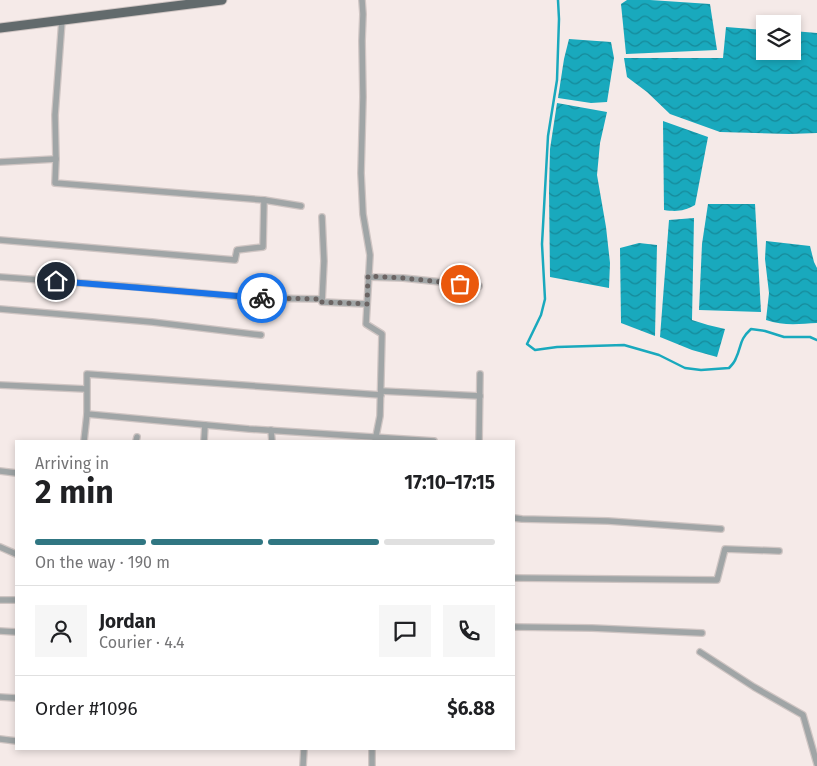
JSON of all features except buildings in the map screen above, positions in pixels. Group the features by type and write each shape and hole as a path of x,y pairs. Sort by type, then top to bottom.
{"main road":[{"path":"0,28 222,0"}],"street":[{"path":"362,0 363,97 360,173 370,256 366,324 382,334 380,416 375,439"},
{"path":"62,20 55,115 55,183 264,200 301,206"},
{"path":"0,162 56,159"},
{"path":"0,240 235,260 237,250 263,247 264,200"},
{"path":"322,217 324,261 322,299"},
{"path":"368,276 479,286"},
{"path":"0,277 253,298 322,299 322,302 367,304"},
{"path":"0,309 152,322 262,335"},
{"path":"84,440 87,374 381,393 480,396"},
{"path":"479,440 480,374"},
{"path":"0,385 86,390"},
{"path":"86,414 404,440"},
{"path":"204,440 205,425"},
{"path":"271,430 272,440"},
{"path":"0,471 15,473"},
{"path":"515,518 608,521 720,529"},
{"path":"0,547 15,554"},
{"path":"515,578 717,580 725,549 779,551"},
{"path":"0,600 15,600"},
{"path":"515,627 702,633"},
{"path":"0,631 15,632"},
{"path":"700,652 754,687 803,715 817,764"},
{"path":"0,697 15,698"},
{"path":"0,739 15,741"},
{"path":"303,766 304,750"},
{"path":"372,750 372,766"}],"water":[{"path":"627,0 710,4 717,50 626,54 621,4"},
{"path":"726,27 756,29 756,60 801,60 801,32 817,33 817,133 720,132 670,114 647,92 627,77 624,58 723,58"},
{"path":"569,39 611,42 614,58 607,102 591,103 558,98"},
{"path":"557,103 607,112 600,143 597,175 610,263 609,288 550,277 550,149"},
{"path":"663,121 708,137 695,205 684,210 664,210"},
{"path":"708,204 755,204 761,312 699,310 702,244"},
{"path":"694,218 692,320 725,329 717,357 692,350 660,337 669,220"},
{"path":"766,241 810,246 817,268 817,323 785,324 766,320 769,293 765,259"},
{"path":"639,243 657,245 655,336 621,323 620,248"}],"waterway":[{"path":"558,0 557,80 548,136 542,244 545,299 541,315 527,344 535,350 557,347 624,345 659,355 685,368 701,370 729,368 736,359 743,340 751,329 784,337 810,337 817,340"}],"way so far":[{"path":"262,298 322,299 322,302 367,304 368,276 460,284"}],"route":[{"path":"56,281 262,298"}]}
